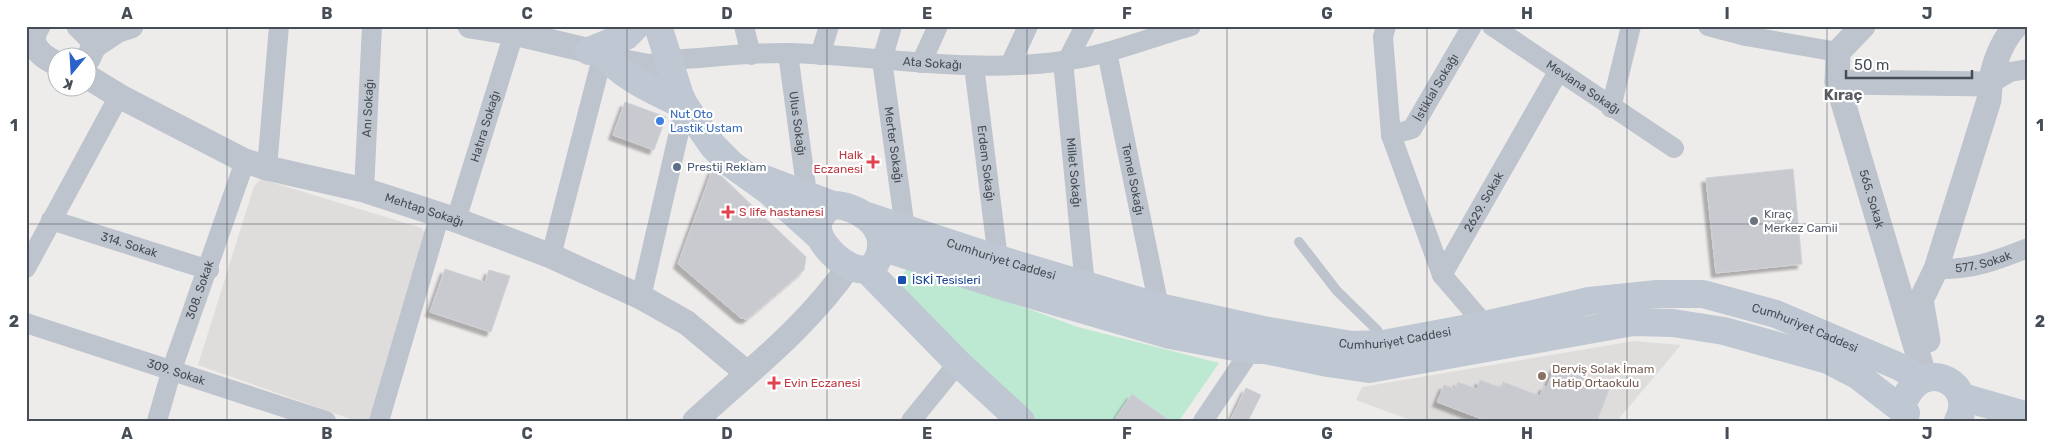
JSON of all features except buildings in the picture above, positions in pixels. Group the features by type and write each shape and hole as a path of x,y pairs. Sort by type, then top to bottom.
{"main road":[{"path":"636,26 626,36 596,52 633,81 685,106"},
{"path":"658,26 685,106 713,146 731,164 770,192 820,236 833,254 858,268 1021,421"},
{"path":"731,164 777,184 833,204 857,209 867,216 878,234 881,247 880,254 876,263 858,268"},
{"path":"820,236 818,230 820,219 833,204"},
{"name":"Cumhuriyet Caddesi","path":"867,216 998,259 1159,307 1263,330 1352,345 1383,344 1485,325 1590,301 1657,294 1703,294 1776,314 1900,366 1910,373 1926,379 1943,378 1951,382 1958,389 1961,411"},
{"name":"Cumhuriyet Caddesi","path":"881,247 1005,287 1170,334 1251,350 1265,350 1328,363 1369,368 1633,322 1673,323 1724,331 1828,360 1857,375 1907,417"},
{"path":"1907,417 1906,396 1911,388 1926,379"},
{"path":"1961,411 2028,416"},
{"path":"1961,411 2004,421"}],"street":[{"path":"38,26 33,35 33,42 41,55"},
{"path":"79,26 90,38 91,48"},
{"path":"96,48 118,30 131,26"},
{"name":"308. Sokak","path":"157,421 172,369 208,270 256,165 279,26"},
{"name":"Anı Sokağı","path":"364,190 372,26"},
{"path":"470,26 513,30 596,52 613,51 669,61"},
{"path":"744,26 751,55"},
{"path":"820,55 829,26"},
{"path":"882,60 892,26"},
{"path":"921,62 938,26"},
{"path":"1010,65 1028,26"},
{"path":"1065,61 1085,26"},
{"name":"Ata Sokağı","path":"669,61 788,53 974,66 1010,65 1065,61 1107,52 1172,29 1191,26"},
{"path":"1386,26 1383,37 1391,134 1442,275 1485,325"},
{"name":"İstiklal Sokağı","path":"1391,134 1412,129 1472,26"},
{"name":"Mevlana Sokağı","path":"1492,26 1611,108 1674,148"},
{"path":"1611,108 1630,26"},
{"path":"1708,26 1743,31 1838,52 1863,26"},
{"path":"1926,379 1921,300 1936,270 1989,100 1990,84 1999,52 2016,26"},
{"name":"Hatıra Sokağı","path":"380,421 513,30"},
{"path":"550,256 596,52"},
{"name":"Temel Sokağı","path":"1107,52 1159,307"},
{"name":"565. Sokak","path":"1838,52 1837,82 1926,379"},
{"name":"Ulus Sokağı","path":"788,53 807,194"},
{"name":"Merter Sokağı","path":"882,60 905,229"},
{"name":"Millet Sokağı","path":"1065,61 1085,286"},
{"name":"Erdem Sokağı","path":"974,66 998,259"},
{"path":"1837,82 1990,84 2010,72 2028,69"},
{"name":"2629. Sokak","path":"1442,275 1558,72"},
{"name":"Mehtap Sokağı","path":"98,83 119,96 256,165 364,190 448,217 550,256 641,297 687,323 747,373"},
{"path":"26,268 50,220 119,96"},
{"path":"641,297 685,106"},
{"name":"314. Sokak","path":"50,220 208,270"},
{"name":"577. Sokak","path":"1936,270 1957,270 1988,264 2028,248"},
{"path":"695,421 810,315 834,287 858,268"},
{"name":"309. Sokak","path":"26,323 172,369 326,421"},
{"path":"1203,421 1251,350"},
{"path":"911,421 958,363"}],"lane":[{"path":"1299,242 1337,291 1377,330 1383,344"}],"shaded area":[{"path":"261,179 422,228 426,237 370,421 356,421 198,365 254,186"},
{"name":"Derviş Solak İmam Hatip Ortaokulu","path":"1634,341 1681,345 1617,421 1413,421 1356,400 1362,387"}],"green space":[{"path":"909,266 1078,327 1219,363 1179,421 1037,421 896,283"}],"place":[{"name":"Nut Oto Lastik Ustam","path":"660,121"},
{"name":"Halk Eczanesi","path":"873,162"},
{"name":"Prestij Reklam","path":"677,167"},
{"name":"S life hastanesi","path":"728,212"},
{"name":"Kıraç Merkez Camii","path":"1754,221"},
{"name":"İSKİ Tesisleri","path":"902,280"},
{"name":"Derviş Solak İmam Hatip Ortaokulu","path":"1542,376"},
{"name":"Evin Eczanesi","path":"774,383"}],"district":[{"name":"Kıraç","path":"1843,95"}]}
